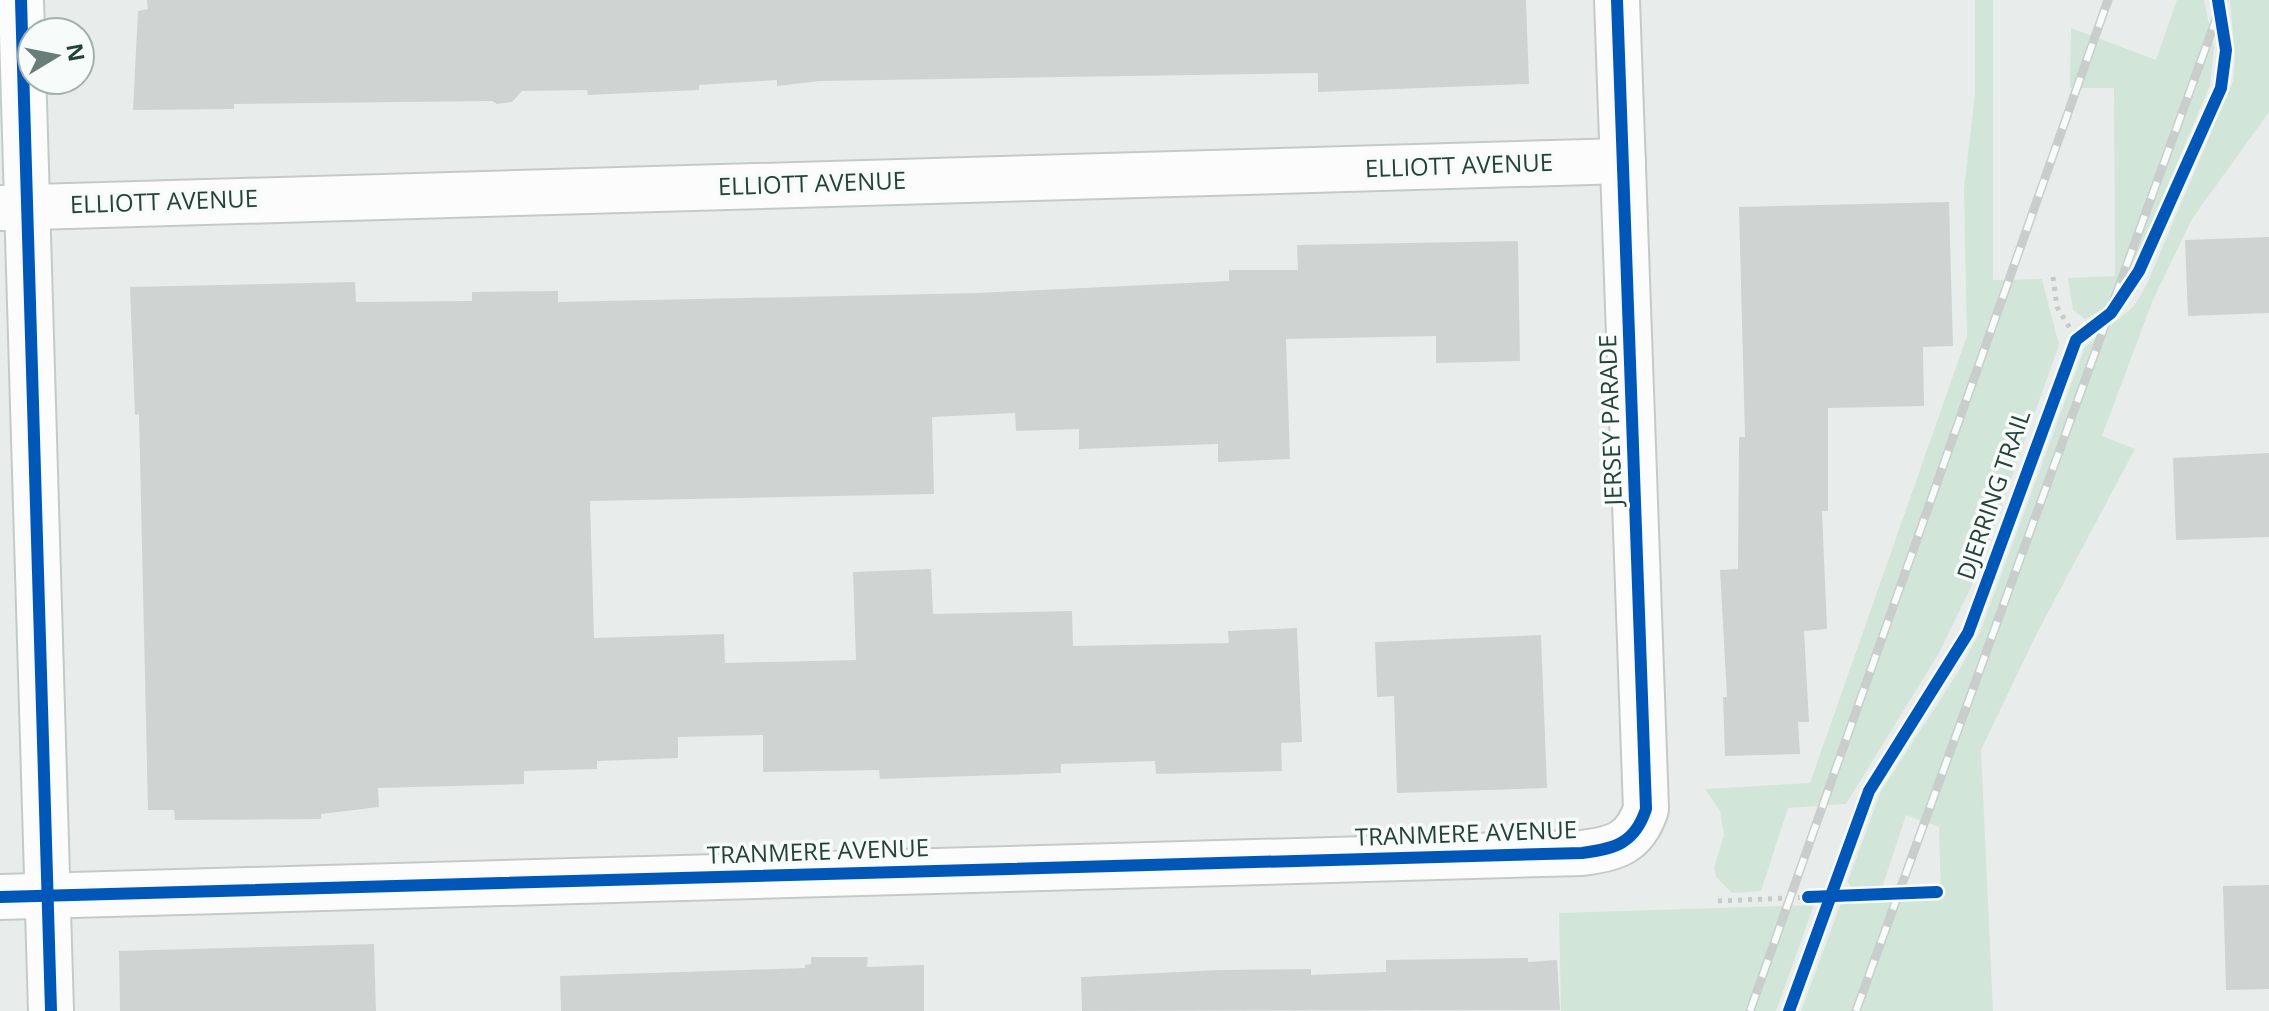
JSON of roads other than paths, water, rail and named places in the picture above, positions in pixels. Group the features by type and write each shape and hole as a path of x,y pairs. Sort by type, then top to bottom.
{"street":[{"path":"21,0 14,207 51,1011"},
{"name":"JERSEY PARADE","path":"1617,0 1646,809 1634,836"},
{"name":"ELLIOTT AVENUE","path":"14,207 1623,161"},
{"name":"TRANMERE AVENUE","path":"0,897 1582,853 1620,845 1634,836"}],"railway":[{"path":"1750,1011 2108,0"},
{"path":"1856,1011 2223,0"}]}
